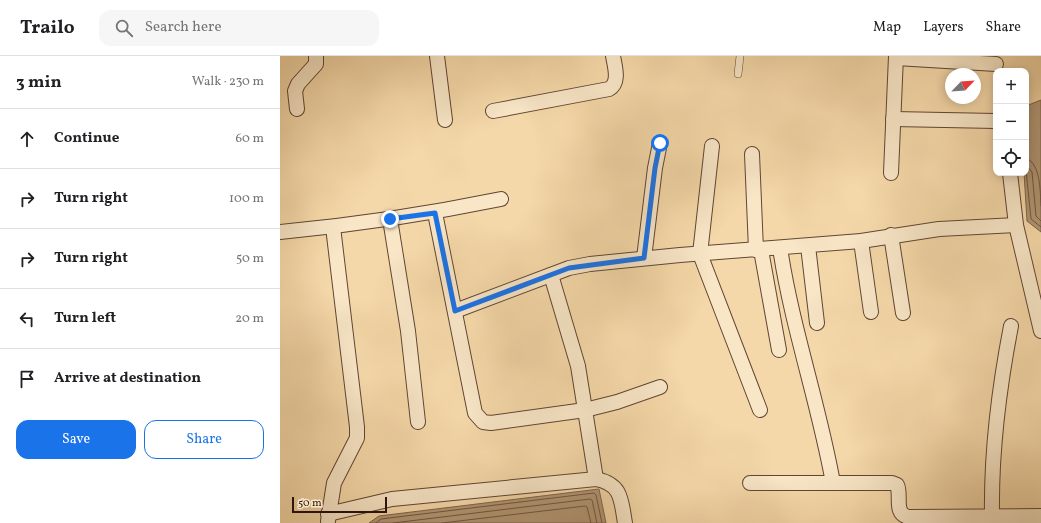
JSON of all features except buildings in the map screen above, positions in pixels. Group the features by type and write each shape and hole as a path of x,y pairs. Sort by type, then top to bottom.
{"street":[{"path":"437,56 445,120"},
{"path":"493,111 608,90 615,84 616,79 613,56"},
{"path":"297,109 295,91 298,84 313,69 320,57"},
{"path":"891,173 896,57 996,64"},
{"path":"893,119 993,121"},
{"path":"644,258 655,168 660,143"},
{"path":"712,146 700,254 760,410"},
{"path":"752,154 758,250 778,350"},
{"path":"1010,176 1016,225 1039,309 1041,331"},
{"path":"280,232 333,227 435,213 501,199"},
{"path":"435,213 475,413 483,422 491,423 585,410 617,402 660,387"},
{"path":"390,219 408,331 418,422"},
{"path":"455,311 569,268 590,264 644,258 861,241 891,235 939,229 1016,225"},
{"path":"333,227 358,427 357,438 334,483 328,519 392,499 596,479 606,481 617,490 621,498 625,523"},
{"path":"891,235 903,313"},
{"path":"861,241 871,312"},
{"path":"808,246 817,323"},
{"path":"780,248 790,308 825,438 833,483"},
{"path":"551,275 574,346 596,479"},
{"path":"992,515 992,457 1003,367 1011,326"},
{"path":"750,483 895,483 899,489 899,510 908,517 992,515 1041,516"}],"lane":[{"path":"738,74 740,56"}],"water":[{"path":"1041,100 1041,232 1027,221 1024,176 1029,176 1029,105"},
{"path":"599,489 606,523 369,523 379,516"}],"route":[{"path":"390,219 435,213 455,311 569,268 644,258 655,168 660,143"}]}
